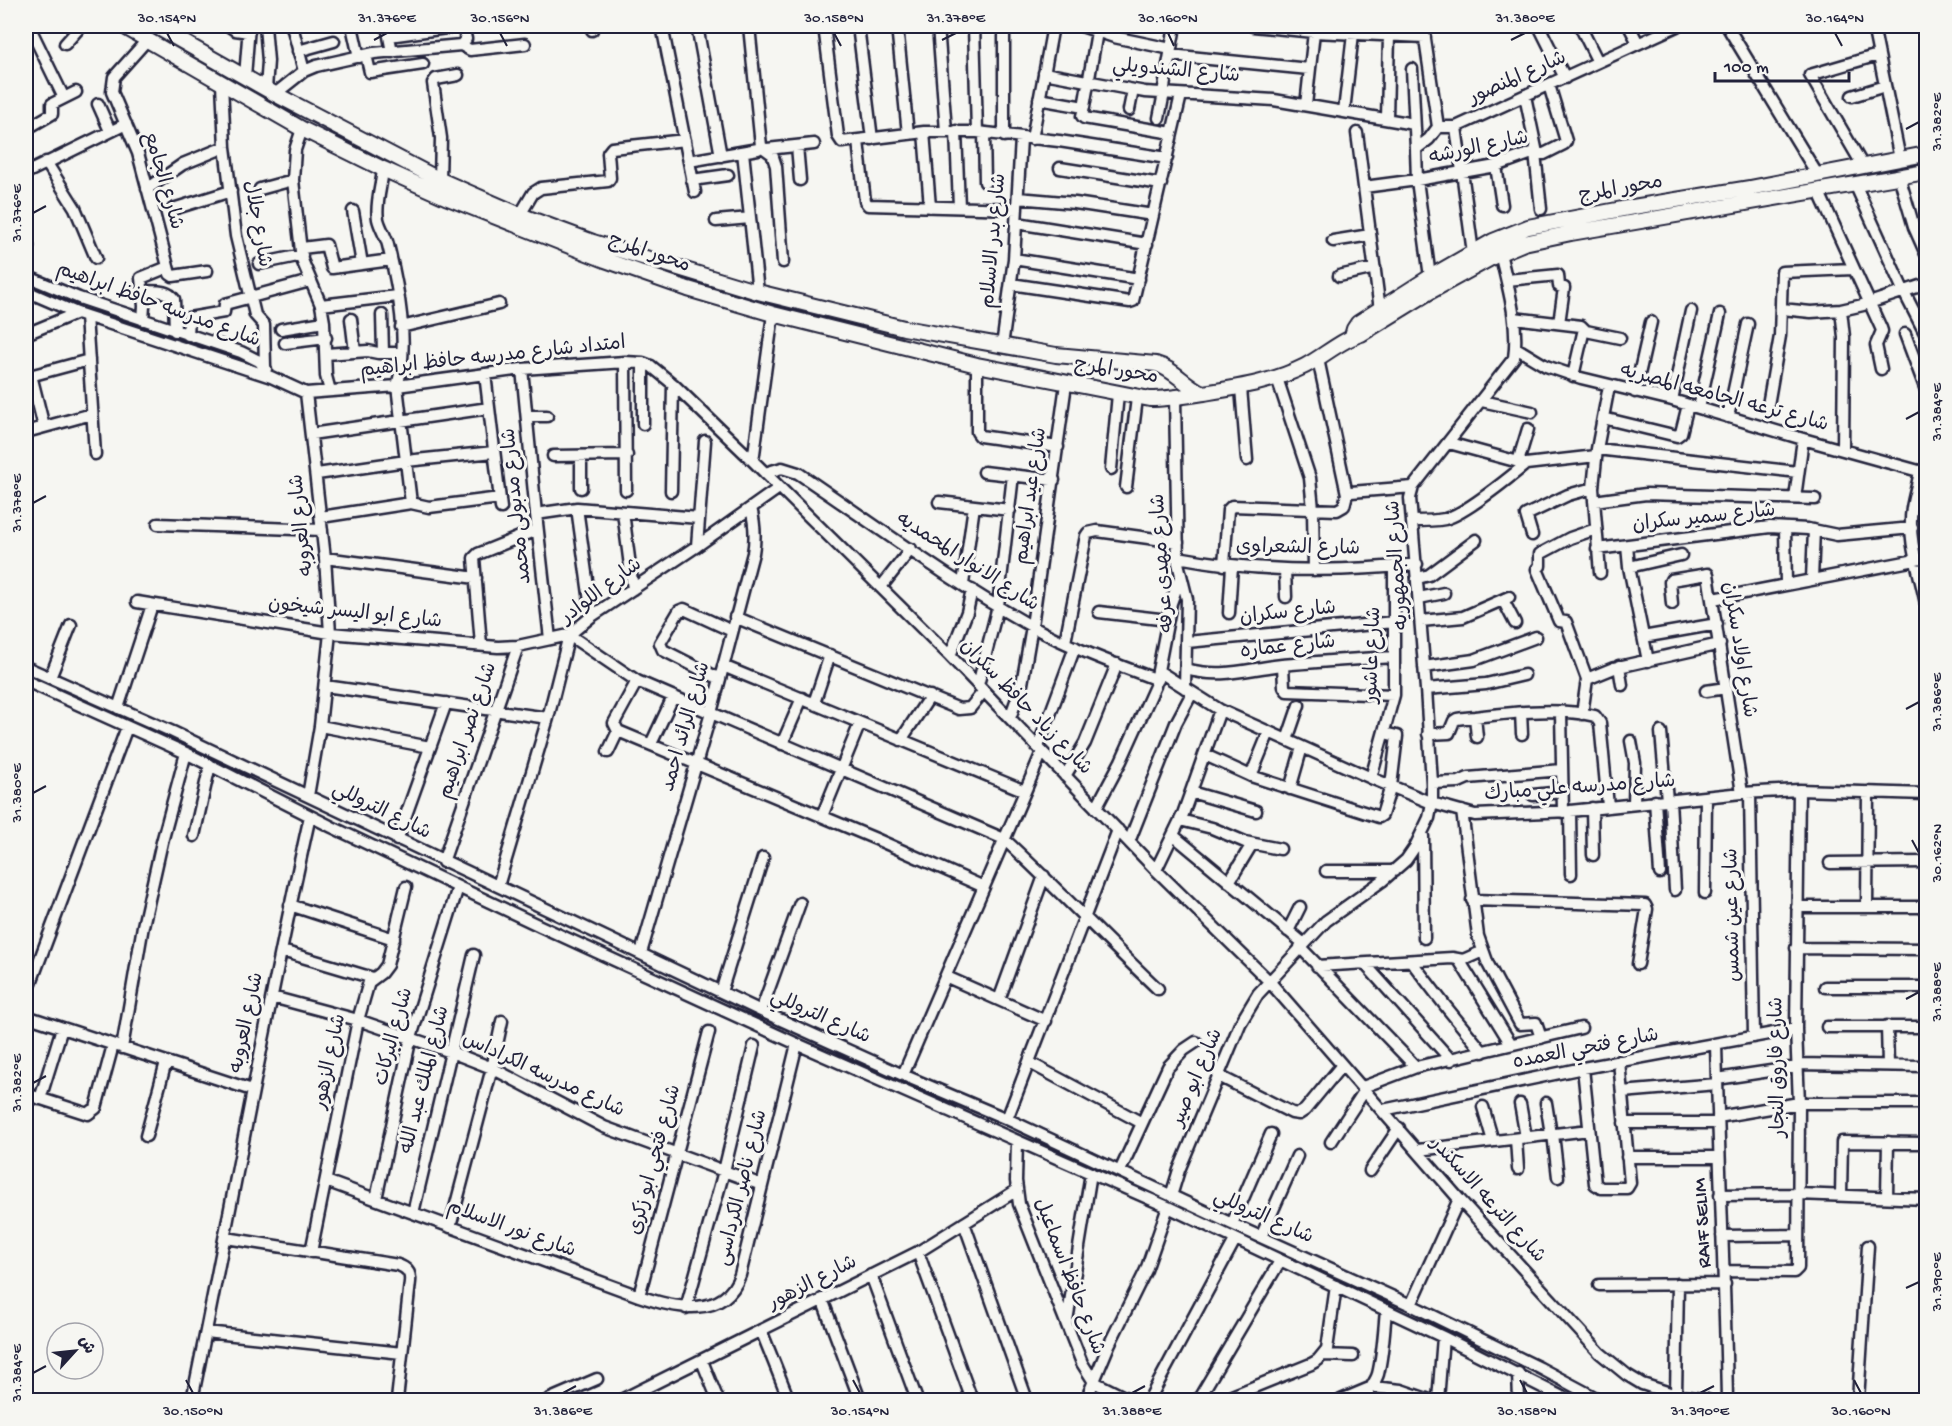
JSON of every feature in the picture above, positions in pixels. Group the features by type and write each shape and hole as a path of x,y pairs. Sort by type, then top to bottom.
{"main road":[{"name":"محور المرج","path":"123,26 302,129 448,198 503,214 520,215 594,242 758,292 855,318 1056,355 1156,363 1202,393"},
{"name":"محور المرج","path":"155,26 168,29 271,92 503,214 636,271 773,314 977,365 1137,398 1175,398 1241,388 1278,378 1318,359 1352,336 1365,332 1431,291 1500,253 1524,243 1926,172"},
{"name":"محور المرج","path":"1352,336 1356,326 1430,277 1504,236 1540,224 1750,188 1926,154"}],"street":[{"path":"29,26 64,98"},
{"path":"65,44 81,26"},
{"path":"229,26 235,30 249,29 245,77"},
{"path":"266,26 271,92 316,66 362,56 461,45 470,50 525,44"},
{"path":"292,26 304,71"},
{"path":"352,26 370,72 423,64"},
{"path":"392,52 388,31 462,26 466,39 461,45"},
{"path":"663,26 695,192"},
{"path":"697,26 721,156"},
{"path":"748,26 764,148 771,154 776,166 783,262"},
{"path":"824,26 838,136 842,141 924,132 981,132 1167,158"},
{"path":"858,26 872,139"},
{"path":"897,26 908,134"},
{"path":"938,26 959,207"},
{"path":"974,26 985,182"},
{"path":"1004,26 1004,136"},
{"name":"شارع بدر الاسلام","path":"1002,346 1014,259 1017,203 1026,138 1039,99 1053,26"},
{"path":"1081,26 1097,28 1114,37 1170,52 1309,69"},
{"path":"1159,118 1175,26"},
{"path":"1253,26 1314,32 1338,29 1353,34 1425,37"},
{"path":"1416,149 1429,139 1438,127 1423,26"},
{"path":"1539,26 1565,78"},
{"path":"1580,26 1598,62"},
{"path":"1629,26 1638,43"},
{"name":"شارع المنصور","path":"1438,127 1456,127 1677,26"},
{"path":"1726,26 1817,174"},
{"path":"1873,26 1900,159"},
{"path":"1097,28 1082,116 1172,133"},
{"path":"1306,105 1314,32"},
{"path":"1344,111 1353,34"},
{"path":"1387,118 1389,36"},
{"name":"شارع الجامع","path":"147,40 114,77 112,84 114,99 138,153 168,267"},
{"path":"298,51 334,41"},
{"path":"1863,166 1810,75 1878,55"},
{"path":"1412,69 1417,180 1430,277"},
{"name":"شارع الشندويلي","path":"1044,73 1133,90 1181,95 1258,98 1414,124"},
{"path":"440,180 442,156 433,83 436,79 458,75"},
{"name":"شارع جلال","path":"222,84 225,147 236,236 256,317 264,325 265,366"},
{"name":"شارع الورشه","path":"1364,187 1496,166 1536,153 1543,154 1563,144 1565,139 1549,85"},
{"path":"1852,96 1885,86"},
{"path":"1130,110 1133,90"},
{"path":"26,129 52,114 51,104 76,92"},
{"path":"1011,284 1133,301 1181,95"},
{"path":"1525,96 1536,153 1540,209"},
{"path":"1039,99 1084,107"},
{"path":"98,104 110,131"},
{"path":"26,173 126,124"},
{"path":"1456,127 1473,253"},
{"path":"302,129 295,150 293,180 302,252 310,282 321,305 324,322 326,376 330,391"},
{"path":"924,132 930,207"},
{"path":"1358,133 1380,309"},
{"path":"520,215 533,193 541,188 608,181 610,178 608,153 612,148 685,140"},
{"path":"858,141 866,203 871,205 959,207 1017,203 1075,203 1153,215"},
{"path":"689,161 764,148 814,144"},
{"path":"797,146 800,180"},
{"path":"147,189 183,164 225,147"},
{"path":"743,152 758,292"},
{"path":"46,162 75,208 96,258"},
{"path":"1496,166 1502,206"},
{"path":"384,168 378,214 398,296 401,353 397,386 411,503"},
{"path":"1060,168 1161,184"},
{"path":"692,180 728,175"},
{"path":"1899,176 1923,238 1926,254"},
{"path":"260,189 293,180"},
{"path":"1855,184 1926,335"},
{"path":"1818,190 1882,332 1876,345 1881,369"},
{"path":"173,209 231,191"},
{"path":"353,211 362,264"},
{"path":"716,222 750,218"},
{"path":"1017,223 1147,244"},
{"path":"1334,241 1370,235"},
{"path":"26,241 28,246 26,249"},
{"path":"259,264 326,246 332,268 391,260"},
{"name":"شارع الجمهوريه","path":"1423,833 1432,803 1432,783 1417,564 1410,498 1413,487 1514,358 1516,348 1514,318 1500,253"},
{"path":"1014,259 1138,279"},
{"path":"142,320 143,291 140,279 142,276 168,267 173,276 207,271"},
{"path":"1339,276 1375,268"},
{"path":"1768,405 1780,336 1782,272 1853,268"},
{"path":"1507,280 1558,275 1559,286 1563,287 1559,323"},
{"name":"شارع مدرسه حافظ ابراهيم","path":"26,276 79,298 250,356 265,366 271,377"},
{"path":"188,335 189,318 224,312 225,304 310,282"},
{"path":"1782,309 1811,312 1841,309 1869,303 1926,284"},
{"path":"143,291 171,294 174,299 175,331"},
{"name":"شارع مدرسه حافظ ابراهيم","path":"28,294 81,315 271,377 306,393"},
{"path":"321,305 398,296"},
{"path":"401,327 499,304"},
{"path":"1841,309 1844,337 1843,450"},
{"path":"1672,400 1691,311"},
{"path":"753,461 773,314"},
{"path":"1699,408 1720,314"},
{"path":"26,334 81,315 89,360 95,454"},
{"path":"382,315 384,353"},
{"path":"1514,318 1581,326 1584,329 1620,338"},
{"path":"351,319 355,352"},
{"path":"281,329 324,322"},
{"path":"1635,392 1651,322"},
{"path":"1728,417 1748,324"},
{"path":"1574,376 1584,329"},
{"path":"1905,334 1926,390"},
{"path":"285,343 326,338"},
{"name":"شارع ترعه الجامعه المصريه","path":"1516,348 1546,366 1574,376 1672,400 1923,472"},
{"path":"326,354 401,353"},
{"path":"1229,613 1229,508 1235,506 1340,509 1344,506 1347,494 1318,359"},
{"path":"44,427 28,376 89,360"},
{"path":"625,362 626,490"},
{"name":"امتداد شارع مدرسه حافظ ابراهيم","path":"306,393 397,386 522,369 625,362 643,363 662,374 753,461"},
{"path":"643,363 643,424"},
{"path":"977,365 978,435 984,438 1058,447"},
{"name":"شارع مدبولى محمد","path":"522,369 550,639"},
{"path":"321,517 411,503 429,507 501,503 485,374"},
{"path":"1278,378 1310,477 1314,570"},
{"path":"671,491 673,384"},
{"name":"شارع عيد ابراهيم","path":"1010,718 1022,684 1032,626 1066,384"},
{"path":"1600,573 1593,488 1609,386"},
{"path":"1241,388 1247,460"},
{"name":"شارع العروبه","path":"306,393 326,558 330,633 320,726 308,796"},
{"path":"1112,469 1118,394"},
{"path":"1126,487 1137,398"},
{"name":"شارع مهدى عرفه","path":"1175,398 1178,558 1186,599 1186,669 1189,691"},
{"path":"1482,401 1532,412"},
{"path":"1603,418 1677,436 1681,433 1688,405"},
{"path":"311,434 489,408"},
{"path":"26,432 92,414"},
{"path":"527,416 546,416"},
{"path":"1412,521 1446,519 1493,490 1522,463 1528,429"},
{"path":"1795,498 1803,439"},
{"path":"697,546 705,441"},
{"path":"1449,443 1522,463 1597,453 1798,472"},
{"path":"316,474 406,461 495,452"},
{"path":"553,456 627,455"},
{"path":"580,488 581,456"},
{"name":"شارع زياد حافظ سكران","path":"753,461 950,656 1156,870 1269,981"},
{"name":"شارع الانوار المحمديه","path":"765,472 782,468 798,472 967,587 1032,626 1070,645 1117,664 1159,676"},
{"path":"984,472 1054,480"},
{"path":"1923,472 1912,509 1912,528 1921,558 1926,604"},
{"path":"735,617 963,709 970,708 981,688 998,606 1013,475"},
{"path":"1347,494 1354,491 1413,487"},
{"name":"شارع اللوادر","path":"498,886 548,718 569,635 592,616 779,488"},
{"path":"1533,535 1526,516 1568,495 1593,488"},
{"path":"1594,501 1646,494 1815,500"},
{"path":"939,502 1010,510"},
{"path":"950,656 959,634 967,587 974,506"},
{"path":"577,508 592,616"},
{"path":"536,514 577,508 699,518"},
{"name":"شارع الرائد احمد","path":"641,953 711,713 755,538 755,523 751,508"},
{"path":"623,512 633,589"},
{"path":"158,524 322,530"},
{"name":"شارع سمير سكران","path":"1598,549 1770,527 1814,530 1837,535 1912,528"},
{"path":"1785,528 1786,584"},
{"path":"1582,714 1587,679 1566,622 1559,621 1537,569 1540,566 1540,554 1570,538 1596,529"},
{"path":"480,645 476,555 537,530"},
{"path":"1812,579 1814,530"},
{"path":"903,1075 947,977 1025,791 1040,749 1070,645 1086,536 1088,533 1097,531 1178,542"},
{"path":"1418,578 1429,575 1476,540"},
{"path":"1627,546 1629,567 1648,660"},
{"path":"881,587 911,549"},
{"path":"1629,567 1681,555"},
{"path":"326,558 476,578"},
{"name":"شارع الشعراوى","path":"1178,558 1228,565 1314,570 1417,564"},
{"path":"1713,599 1921,558"},
{"name":"شارع عاشور","path":"1371,778 1394,695 1394,566"},
{"path":"1285,569 1286,597"},
{"name":"شارع اولاد سكران","path":"1672,604 1671,580 1706,573 1708,575 1746,793"},
{"path":"1096,808 1121,761 1159,676 1175,586 1181,575"},
{"path":"1419,598 1444,593"},
{"path":"1421,621 1463,617 1506,598 1515,623"},
{"name":"شارع ابو اليسر شيخون","path":"137,603 330,633 480,645 518,646 569,635"},
{"path":"118,708 152,605"},
{"path":"720,679 663,650 660,643 679,611 684,609 732,631"},
{"path":"1100,612 1168,620"},
{"name":"شارع سكران","path":"1187,642 1394,622"},
{"path":"1643,637 1717,624"},
{"path":"50,678 71,625"},
{"path":"569,635 637,681 673,698 1004,839 1158,990"},
{"path":"1424,667 1474,660 1536,637"},
{"path":"1587,679 1619,666 1720,644"},
{"name":"شارع نصر ابراهيم","path":"443,862 518,646"},
{"path":"814,703 830,655"},
{"name":"شارع عماره","path":"1186,669 1205,674 1219,674 1283,665 1394,657"},
{"path":"1065,776 1085,743 1117,664"},
{"path":"1283,665 1284,687 1287,691 1394,695"},
{"path":"723,666 1025,791"},
{"path":"1619,666 1622,685"},
{"name":"شارع التروللي","path":"26,667 308,796 761,1011 1007,1119 1411,1305 1540,1368 1600,1401"},
{"path":"1426,689 1486,684 1524,675"},
{"name":"شارع مدرسه علي مبارك","path":"1159,676 1220,710 1371,778 1432,803 1487,816 1799,790 1926,794"},
{"name":"شارع التروللي","path":"26,681 186,753 310,816 540,926 797,1044 1167,1207 1518,1373 1568,1401"},
{"path":"637,681 614,723 618,731 984,887"},
{"path":"325,686 548,718"},
{"path":"1706,691 1726,688"},
{"path":"1129,842 1189,691"},
{"path":"901,740 930,696"},
{"path":"651,744 673,698"},
{"path":"782,744 802,698"},
{"path":"397,840 446,703"},
{"path":"1287,740 1299,705"},
{"path":"1156,870 1174,836 1220,710"},
{"path":"1428,734 1447,734 1455,720 1521,712 1561,712 1595,716 1600,723 1608,806"},
{"path":"1521,712 1522,734"},
{"path":"1561,712 1562,792 1566,811 1571,874"},
{"path":"1475,717 1478,737"},
{"path":"822,816 860,723"},
{"path":"320,726 430,747"},
{"path":"26,996 127,728"},
{"path":"608,752 618,731"},
{"path":"1251,776 1269,732"},
{"path":"1661,732 1664,800 1675,890"},
{"path":"1205,755 1251,776 1379,817 1382,815 1391,786 1397,736 1384,733"},
{"path":"1631,741 1635,763 1634,804"},
{"path":"1290,789 1302,747"},
{"path":"26,1094 88,1114 94,1111 118,1046 162,842 186,753"},
{"path":"194,836 210,765"},
{"path":"1432,783 1562,770"},
{"name":"شارع فاروق النجار","path":"1724,1272 1794,1272 1798,1266 1799,1103 1796,948 1799,790"},
{"path":"1191,792 1256,811"},
{"path":"1533,795 1562,792"},
{"path":"1867,908 1868,792"},
{"name":"شارع عين شمس","path":"1746,793 1754,1037"},
{"path":"1705,893 1706,797"},
{"path":"1660,873 1664,800"},
{"path":"1592,808 1593,855"},
{"path":"1462,811 1472,900 1483,951 1520,1024 1536,1023 1541,1038"},
{"name":"شارع العروبه","path":"192,1401 226,1238 252,1090 310,816"},
{"path":"1180,820 1212,828 1237,840 1280,849"},
{"path":"1007,1119 1118,830"},
{"path":"1423,833 1424,938"},
{"name":"شارع ابو صير","path":"1172,1196 1179,1170 1248,1009 1301,945 1339,910 1406,860 1423,833"},
{"path":"1174,836 1288,931 1317,966 1416,1067"},
{"path":"1229,882 1252,844"},
{"path":"721,992 763,858"},
{"path":"1830,863 1926,862"},
{"path":"1326,871 1394,871"},
{"path":"999,1000 1044,876"},
{"name":"شارع الزهور","path":"311,1252 358,1020 368,984 384,969 394,939 406,887"},
{"name":"شارع البركات","path":"376,1199 411,1037 458,887"},
{"path":"1472,900 1645,905 1647,909 1638,964"},
{"path":"761,1011 800,903"},
{"path":"290,905 394,939"},
{"path":"1797,907 1926,908"},
{"path":"1288,931 1300,908"},
{"path":"540,926 547,909"},
{"path":"1796,948 1926,949"},
{"path":"282,951 373,978"},
{"path":"1317,966 1452,958 1463,960 1483,951"},
{"name":"شارع الملك عبد الله","path":"413,1213 474,955"},
{"path":"1459,960 1511,1044"},
{"path":"1411,961 1483,1052"},
{"path":"1365,964 1451,1060"},
{"path":"947,977 1046,1021"},
{"name":"شارع الترعه الاسكندر","path":"1269,981 1459,1199 1613,1365 1642,1384 1676,1395 1707,1401"},
{"path":"1825,987 1926,987"},
{"name":"شارع مدرسه الكراداس","path":"272,997 358,1020 451,1052 492,1068 604,1127 762,1185"},
{"path":"26,1016 252,1090"},
{"path":"450,1227 492,1068 502,1021"},
{"path":"1887,1026 1888,1065"},
{"path":"1827,1027 1926,1027"},
{"path":"40,1099 62,1028"},
{"path":"1331,1142 1364,1089 1416,1067 1581,1028"},
{"name":"شارع فتحي العمده","path":"1383,1110 1583,1068 1796,1029"},
{"name":"شارع فتحي ابو زكرى","path":"639,1296 709,1032"},
{"path":"1120,1171 1168,1067 1178,1055 1196,1042"},
{"name":"شارع ناصر الكرداسى","path":"686,1308 717,1302 736,1285 797,1044"},
{"name":"RAIF SELIM","path":"1716,1044 1725,1284 1726,1401"},
{"path":"686,1308 724,1171 754,1046"},
{"path":"1583,1068 1594,1181 1599,1187 1628,1188 1630,1183 1619,1061"},
{"path":"146,1136 166,1062"},
{"path":"1030,1063 1142,1123"},
{"path":"1219,1076 1292,1113 1299,1114 1305,1110 1342,1065"},
{"path":"1622,1092 1717,1082 1797,1065 1926,1065"},
{"path":"1546,1103 1558,1177"},
{"path":"1624,1123 1718,1120 1799,1103 1926,1103"},
{"path":"1518,1169 1521,1138 1520,1104"},
{"path":"1483,1107 1493,1141"},
{"path":"1371,1171 1399,1128"},
{"path":"1418,1150 1589,1130"},
{"path":"1232,1224 1271,1134"},
{"name":"شارع حافظ اسماعيل","path":"1017,1141 1017,1190 1023,1218 1082,1363 1094,1382 1130,1401"},
{"path":"1841,1195 1840,1143 1843,1141 1926,1143"},
{"path":"1887,1197 1888,1142"},
{"path":"1260,1237 1297,1156"},
{"path":"1628,1156 1719,1157"},
{"path":"1066,1323 1091,1173"},
{"name":"شارع نور الاسلام","path":"326,1181 639,1296 686,1308"},
{"name":"شارع الزهور","path":"621,1401 644,1395 702,1361 918,1252 1017,1190"},
{"path":"1720,1196 1798,1194 1926,1199"},
{"path":"1411,1305 1459,1199"},
{"path":"1086,1401 1109,1344 1146,1270 1167,1207"},
{"path":"964,1223 1027,1401"},
{"path":"1722,1236 1798,1235"},
{"path":"226,1238 398,1265 406,1269 411,1277 397,1401"},
{"path":"1149,1401 1235,1240"},
{"path":"1858,1401 1868,1246"},
{"path":"918,1252 972,1401"},
{"path":"1198,1401 1280,1261"},
{"path":"871,1275 917,1401"},
{"path":"1676,1395 1678,1284"},
{"path":"1599,1285 1725,1284"},
{"path":"1222,1401 1318,1360 1324,1355 1329,1343 1336,1286"},
{"path":"822,1299 860,1401"},
{"path":"1366,1401 1379,1370 1386,1310"},
{"path":"762,1330 789,1401"},
{"path":"206,1332 402,1353"},
{"path":"1438,1401 1443,1337"},
{"path":"1324,1355 1353,1356"},
{"path":"702,1361 718,1401"},
{"path":"1518,1373 1519,1401"},
{"path":"548,1401 570,1396 597,1379"},
{"path":"1341,1401 1372,1387 1401,1390 1430,1401"}]}
